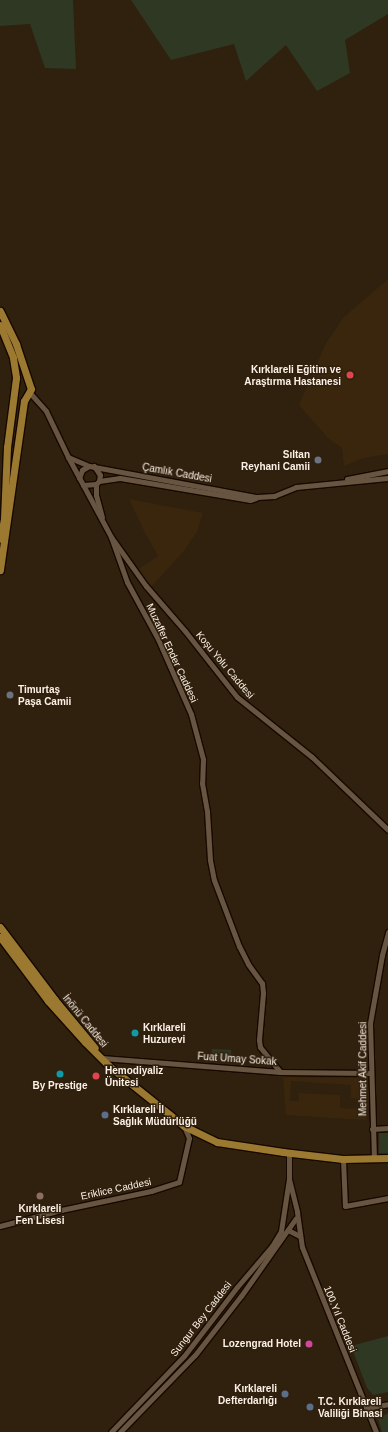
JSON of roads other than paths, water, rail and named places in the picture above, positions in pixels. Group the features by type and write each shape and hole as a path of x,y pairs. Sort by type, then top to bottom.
{"main road":[{"path":"0,311 16,344 28,382 31,386 24,401 0,570"},
{"path":"0,325 16,370 8,444 4,519 0,539"},
{"path":"15,388 22,381 28,382"},
{"path":"15,388 19,396 28,394"},
{"name":"İnönü Caddesi","path":"0,927 55,1000 88,1038 102,1058"},
{"name":"İnönü Caddesi","path":"0,937 48,1001 85,1042 102,1058"},
{"path":"102,1058 109,1066 184,1126 217,1142 289,1153 343,1159 388,1158"}],"street":[{"name":"Koşu Yolu Caddesi","path":"28,394 43,406 82,485 111,537 146,586 185,630 237,697 312,757 388,830"},
{"name":"Çamlık Caddesi","path":"68,457 92,466 257,497 274,496 296,487 388,478"},
{"path":"79,478 82,470 92,466 100,475 97,482"},
{"name":"Çamlık Caddesi","path":"340,482 348,478 388,471"},
{"name":"Çamlık Caddesi","path":"82,485 120,478 250,500 257,497"},
{"name":"Koşu Yolu Caddesi","path":"97,482 96,495 105,525"},
{"name":"Muzaffer Ender Caddesi","path":"111,537 127,582 161,646 191,714 203,759 202,783 207,811 210,860 214,880 239,946 248,964 262,982 263,993 259,1040 260,1047 280,1072"},
{"name":"Mehmet Akif Caddesi","path":"374,1159 370,1073 370,1023 382,954 388,932"},
{"name":"Fuat Umay Sokak","path":"102,1058 280,1072 370,1073"},
{"name":"Eriklice Caddesi","path":"0,1226 61,1210 151,1191 179,1182 189,1138 184,1126"},
{"path":"372,1129 388,1128"},
{"name":"100.Yıl Caddesi","path":"289,1153 289,1179 304,1253 376,1432"},
{"path":"343,1159 345,1206 388,1198"},
{"name":"100.Yıl Caddesi","path":"284,1206 289,1179"},
{"path":"284,1206 294,1207"},
{"name":"Sungur Bey Caddesi","path":"111,1432 184,1356 272,1246 281,1231 284,1206"},
{"name":"Sungur Bey Caddesi","path":"120,1432 198,1351 241,1296 296,1218"},
{"path":"288,1230 300,1236"},
{"path":"366,1408 387,1405"}],"place":[{"name":"Kırklareli Eğitim ve Araştırma Hastanesi","path":"350,375"},
{"name":"Sıltan Reyhani Camii","path":"318,460"},
{"name":"Timurtaş Paşa Camii","path":"10,695"},
{"name":"Kırklareli Huzurevi","path":"135,1033"},
{"name":"By Prestige","path":"60,1074"},
{"name":"Hemodiyaliz Ünitesi","path":"96,1076"},
{"name":"Kırklareli İl Sağlık Müdürlüğü","path":"105,1115"},
{"name":"Kırklareli Fen Lisesi","path":"40,1196"},
{"name":"Lozengrad Hotel","path":"309,1344"},
{"name":"Kırklareli Defterdarlığı","path":"285,1394"},
{"name":"T.C. Kırklareli Valiliği Binasi","path":"310,1407"}]}
